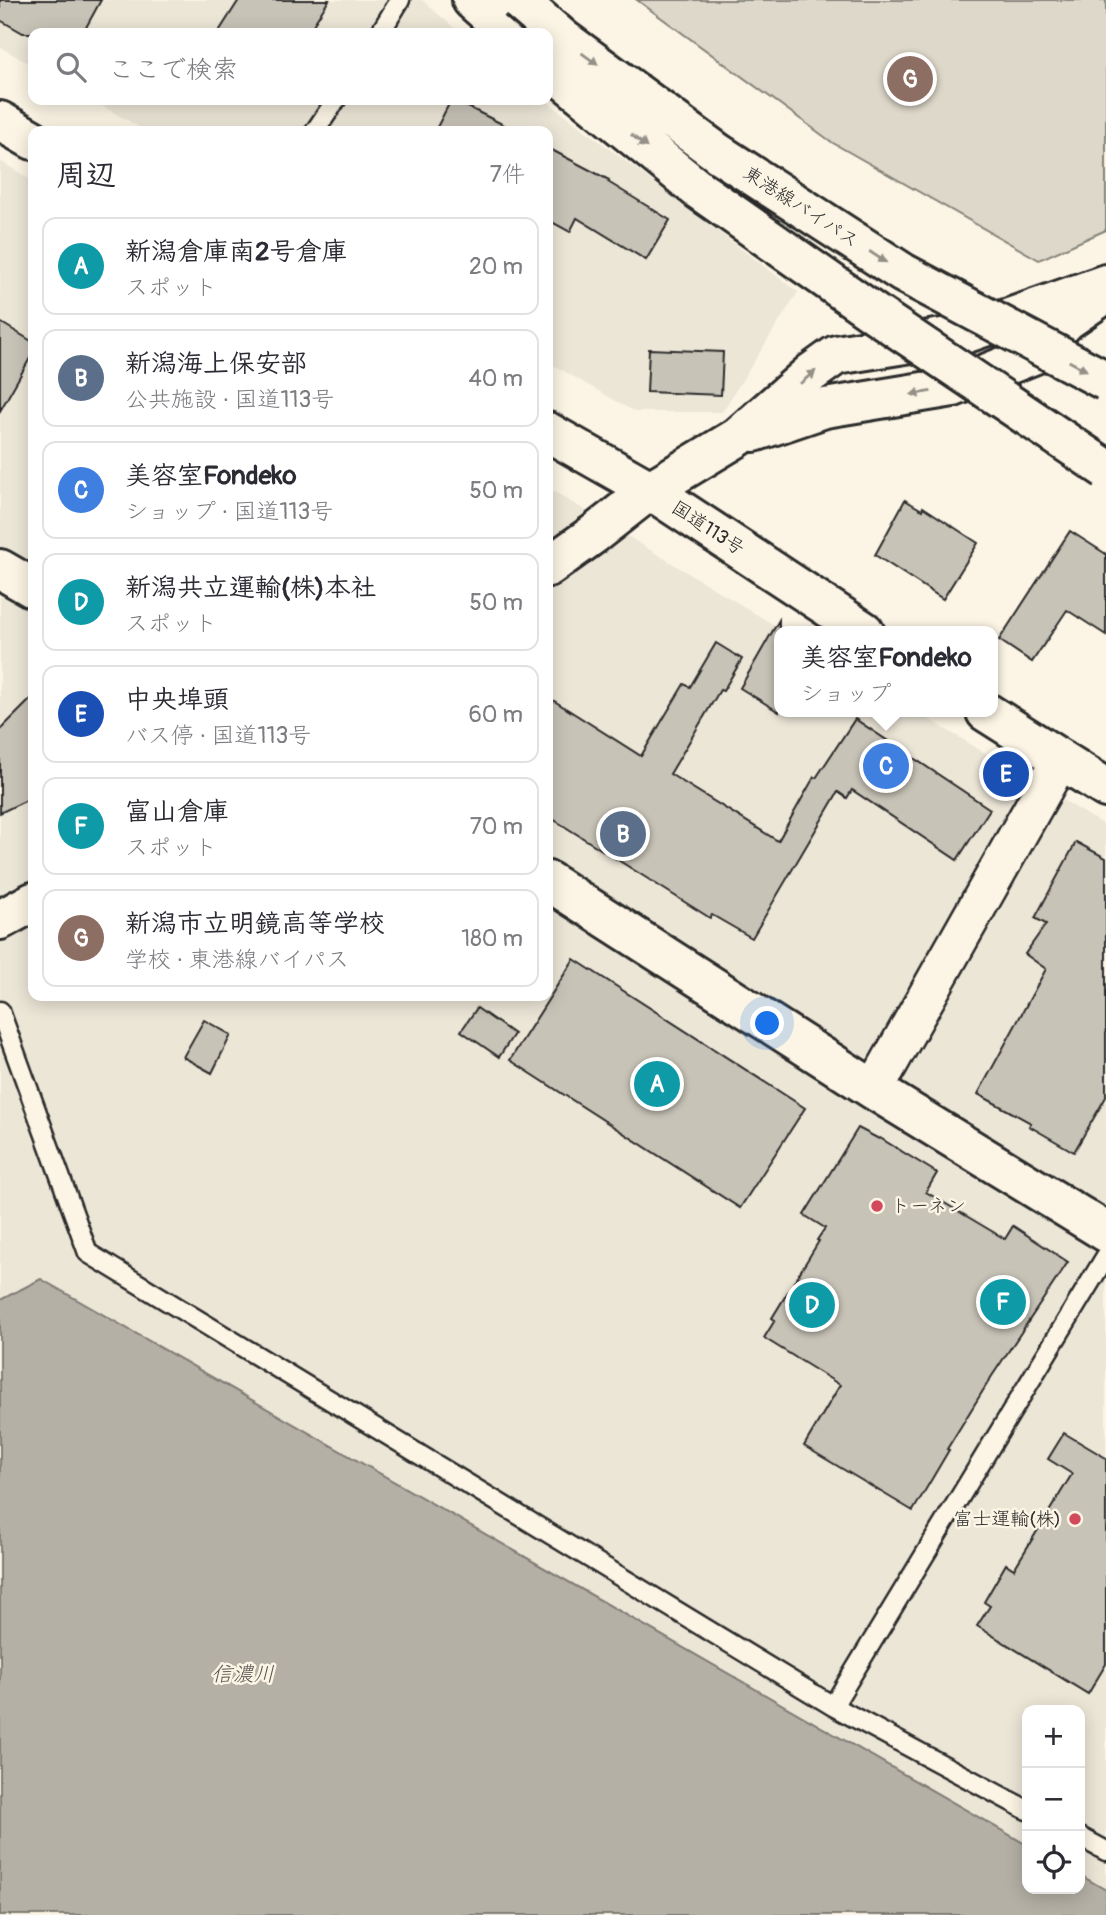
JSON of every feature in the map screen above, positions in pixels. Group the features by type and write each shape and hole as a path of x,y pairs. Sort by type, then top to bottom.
{"main road":[{"path":"472,0 503,28"},
{"name":"東港線バイパス","path":"518,0 550,28"},
{"name":"東港線バイパス","path":"553,30 730,161 903,273 1106,381"},
{"path":"553,71 699,190 877,315 1106,468"},
{"path":"0,121 28,137"},
{"path":"553,563 650,490 738,438 811,373 836,355 961,335 1106,284"},
{"path":"738,438 825,408 953,387 1035,354 1068,320 1106,293"},
{"name":"国道113号","path":"553,435 650,490 856,626"},
{"path":"0,569 28,585"},
{"path":"994,717 1106,788"},
{"path":"553,884 874,1090 1106,1232"},
{"path":"0,920 28,905"}],"street":[{"path":"874,1090 1060,760"}],"lane":[{"path":"383,28 400,0"},
{"path":"319,126 333,105"},
{"path":"0,1011 89,1253 832,1706 1022,1807"},
{"path":"832,1706 1106,1256"},
{"path":"1085,1840 1106,1851"}],"shaded area":[{"path":"0,0 422,0 454,28 28,28 28,63 0,47"},
{"path":"637,0 1106,0 1106,230 1039,260 833,143"},
{"path":"101,105 552,105 798,292 722,412 635,412 553,365 553,126 137,126"},
{"path":"0,161 28,178 28,1001 553,1001 553,491 776,626 774,717 925,717 1106,826 1106,1890 1085,1878 1085,1705 1022,1705 1022,1842 42,1279 0,1300"}],"water":[{"name":"信濃川","path":"41,1279 1022,1842 1022,1894 1085,1894 1085,1878 1106,1890 1106,1915 0,1915 0,1300"}],"building":[{"path":"0,0 101,0 86,28 28,28 28,33 23,33 0,20"},
{"path":"239,0 329,0 311,28 221,28"},
{"path":"448,105 464,105 506,126 438,126"},
{"path":"553,151 609,180 608,182 670,220 646,260 577,218 570,232 553,223"},
{"path":"0,322 28,339 28,362 0,411"},
{"path":"649,349 723,352 721,395 647,392"},
{"path":"905,500 922,510 923,507 978,543 943,599 875,555"},
{"path":"1070,531 1106,554 1106,635 1067,610 1032,662 999,640"},
{"path":"774,629 774,709 740,688"},
{"path":"716,643 742,659 723,691 720,690 670,774 778,841 814,777 816,778 855,719 990,809 957,860 852,790 847,798 838,792 752,938 712,915 710,918 553,819 553,700 641,756 684,684 690,687"},
{"path":"28,702 28,799 0,813 0,730"},
{"path":"1076,842 1106,858 1106,1097 1074,1152 1029,1126 1031,1123 978,1094 1046,969 1025,954 1046,924 1035,918"},
{"path":"574,959 805,1108 740,1208 510,1060 547,1001 553,1001 553,992"},
{"path":"477,1008 514,1034 499,1057 461,1031"},
{"path":"204,1020 231,1035 212,1073 183,1057"},
{"path":"858,1128 880,1138 937,1173 926,1192 1005,1239 1013,1226 1068,1262 992,1376 913,1511 804,1446 840,1385 764,1338 775,1320 772,1318 825,1228 804,1215"},
{"name":"富士運輸(株)","path":"1064,1433 1106,1458 1106,1664 1088,1694 977,1626 990,1606 984,1602 1006,1564 1014,1569 1072,1474 1048,1459"}],"place":[{"name":"新潟市立明鏡高等学校","path":"910,79"},
{"name":"美容室Fondeko","path":"886,766"},
{"name":"中央埠頭","path":"1006,774"},
{"name":"新潟海上保安部","path":"623,834"},
{"name":"新潟倉庫南2号倉庫","path":"657,1084"},
{"name":"トーネン","path":"877,1206"},
{"name":"富山倉庫","path":"1003,1302"},
{"name":"新潟共立運輸(株)本社","path":"812,1305"},
{"name":"富士運輸(株)","path":"1075,1519"}]}
